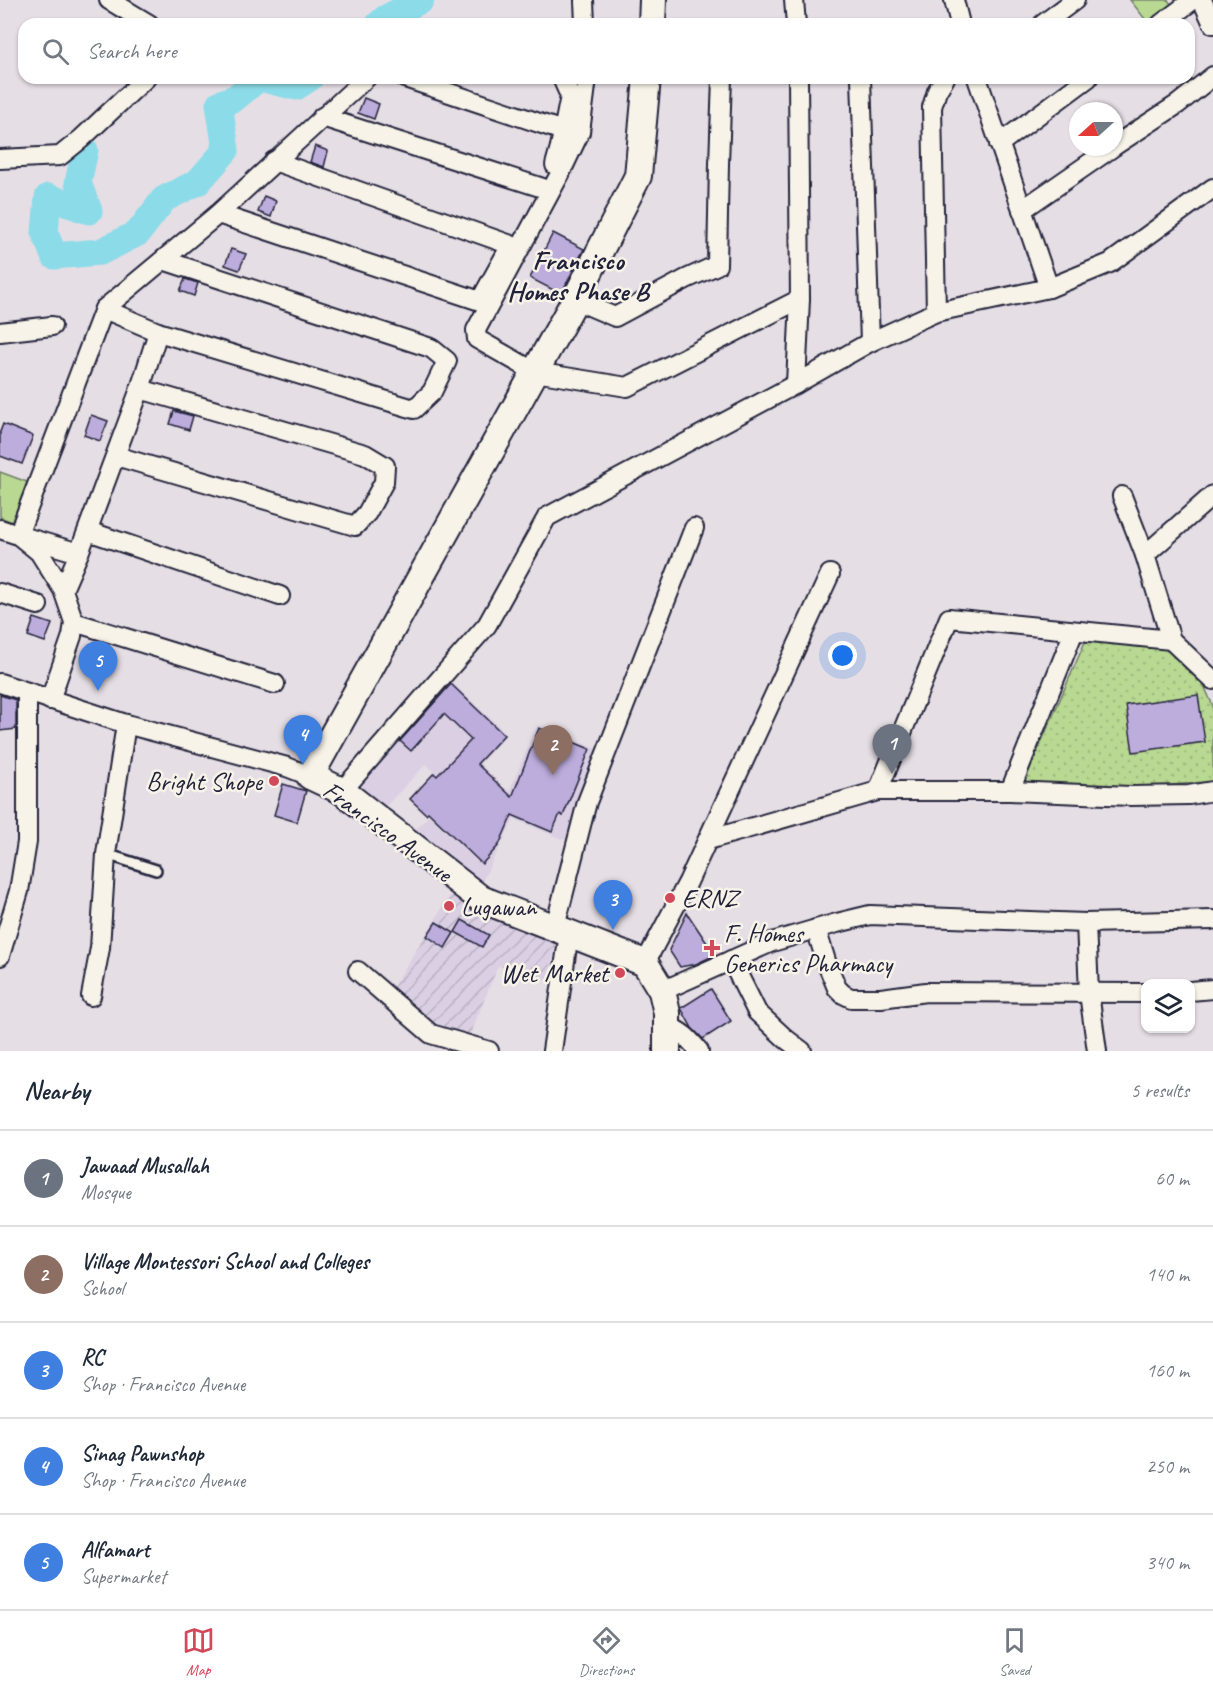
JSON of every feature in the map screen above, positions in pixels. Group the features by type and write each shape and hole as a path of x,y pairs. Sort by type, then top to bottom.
{"street":[{"path":"109,0 139,18"},
{"path":"584,0 585,18"},
{"path":"652,18 653,0"},
{"path":"794,0 796,18"},
{"path":"954,0 958,18"},
{"path":"1051,18 1075,0"},
{"path":"1169,18 1193,0"},
{"path":"1203,0 1213,24"},
{"path":"1123,140 1178,104 1213,76"},
{"path":"0,159 60,156 140,84"},
{"path":"18,535 104,309 218,214 359,84"},
{"path":"423,84 563,131"},
{"path":"218,214 480,301 554,169 570,96 565,84"},
{"path":"586,84 580,132 560,174 476,330 477,339 535,372 627,387 800,299"},
{"path":"0,684 126,724 310,776 575,300 638,176 646,84"},
{"path":"575,300 615,317 717,265 722,84"},
{"path":"796,384 800,299 798,84"},
{"path":"861,84 870,342"},
{"path":"936,312 932,107 941,84"},
{"path":"979,84 1049,288"},
{"path":"999,144 1080,84"},
{"path":"322,117 543,188"},
{"path":"1022,210 1100,156"},
{"path":"274,161 511,245"},
{"path":"342,791 487,625 547,517 870,342 936,312 1049,288 1110,263 1213,188"},
{"path":"104,309 158,332 414,409 432,392 447,361 431,348 164,260"},
{"path":"0,332 52,326"},
{"path":"63,590 80,553 116,456 158,332"},
{"path":"116,456 355,526 367,513 384,482 385,466 365,454 140,388"},
{"path":"1144,555 1213,495"},
{"path":"1122,496 1172,640 1213,680"},
{"path":"552,1051 562,930 587,802 694,528"},
{"path":"0,530 80,553"},
{"path":"88,531 280,596"},
{"path":"18,535 39,552 63,590 74,622 72,636 50,700"},
{"path":"667,1039 667,1013 662,991 645,963 708,840 830,574"},
{"path":"0,593 38,605"},
{"path":"878,791 949,618 1172,640"},
{"path":"74,622 275,684"},
{"path":"1010,791 1074,631"},
{"path":"0,956 19,891 27,842 27,692"},
{"path":"91,996 100,948 106,854 126,724"},
{"name":"Francisco Avenue","path":"310,776 342,791 481,899 645,963"},
{"path":"708,840 878,791 1010,791 1131,796 1189,795 1213,790"},
{"path":"662,991 772,942 870,915 1086,923 1213,920"},
{"path":"1086,923 1089,993 1096,1051"},
{"path":"816,929 837,988 851,998 881,998 927,992 1141,993"},
{"path":"731,960 757,1012 802,1051"},
{"path":"358,971 429,1043 489,1051"},
{"path":"1195,991 1213,989"},
{"path":"667,1039 679,1030 699,1051"}],"lane":[{"path":"106,854 156,870"}],"shaded area":[{"path":"446,677 507,734 480,764 509,792 537,725 597,749 567,841 514,819 477,891 410,836 453,789 426,764 381,811 349,785"},
{"path":"455,888 557,933 549,980 498,966 470,1035 430,1021 393,987"}],"green space":[{"path":"1130,0 1168,0 1174,8 1161,18 1144,18"},
{"path":"0,472 27,482 12,522 0,517"},
{"path":"1085,642 1173,646 1201,679 1213,706 1213,781 1131,789 1024,782"}],"building":[{"path":"364,98 379,104 374,119 358,113"},
{"path":"315,146 328,151 324,167 310,162"},
{"path":"264,196 276,201 271,217 258,212"},
{"path":"553,233 584,249 561,294 530,278"},
{"path":"231,249 246,254 239,270 225,265"},
{"path":"185,279 198,283 194,296 180,291"},
{"path":"174,411 193,416 189,430 170,424"},
{"path":"91,415 108,421 100,441 84,435"},
{"path":"3,424 33,436 22,464 0,456 0,432"},
{"path":"34,618 52,624 45,642 28,636"},
{"path":"451,684 504,735 477,764 512,797 539,728 590,749 563,816 560,814 552,832 512,815 499,845 482,864 428,812 426,814 410,799 434,773 437,776 471,740 444,714 411,751 400,741"},
{"path":"0,695 16,700 16,729 0,731"},
{"path":"1198,695 1205,742 1133,752 1126,705"},
{"path":"283,784 306,791 297,822 274,815"},
{"path":"687,913 715,955 696,964 680,967 669,950"},
{"path":"462,920 489,935 482,947 455,932"},
{"path":"436,922 454,933 445,948 427,936"},
{"path":"711,989 731,1021 703,1039 692,1028 681,1008"}],"waterway":[{"path":"386,18 421,0"},
{"path":"85,150 78,183 89,211 48,197 45,233 54,256 100,252 138,233 164,199 198,182 226,150 219,104 235,98 252,84"},
{"path":"284,84 296,87 301,84"}],"place":[{"name":"Alfamart","path":"98,691"},
{"name":"Sinag Pawnshop","path":"303,765"},
{"name":"Jawaad Musallah","path":"892,774"},
{"name":"Village Montessori School and Colleges","path":"553,775"},
{"name":"Bright Shope","path":"274,781"},
{"name":"ERNZ","path":"670,898"},
{"name":"Lugawan","path":"449,906"},
{"name":"RC","path":"613,930"},
{"name":"F. Homes Generics Pharmacy","path":"712,948"},
{"name":"Wet Market","path":"620,973"}],"district":[{"name":"Francisco Homes Phase B","path":"578,276"}]}
